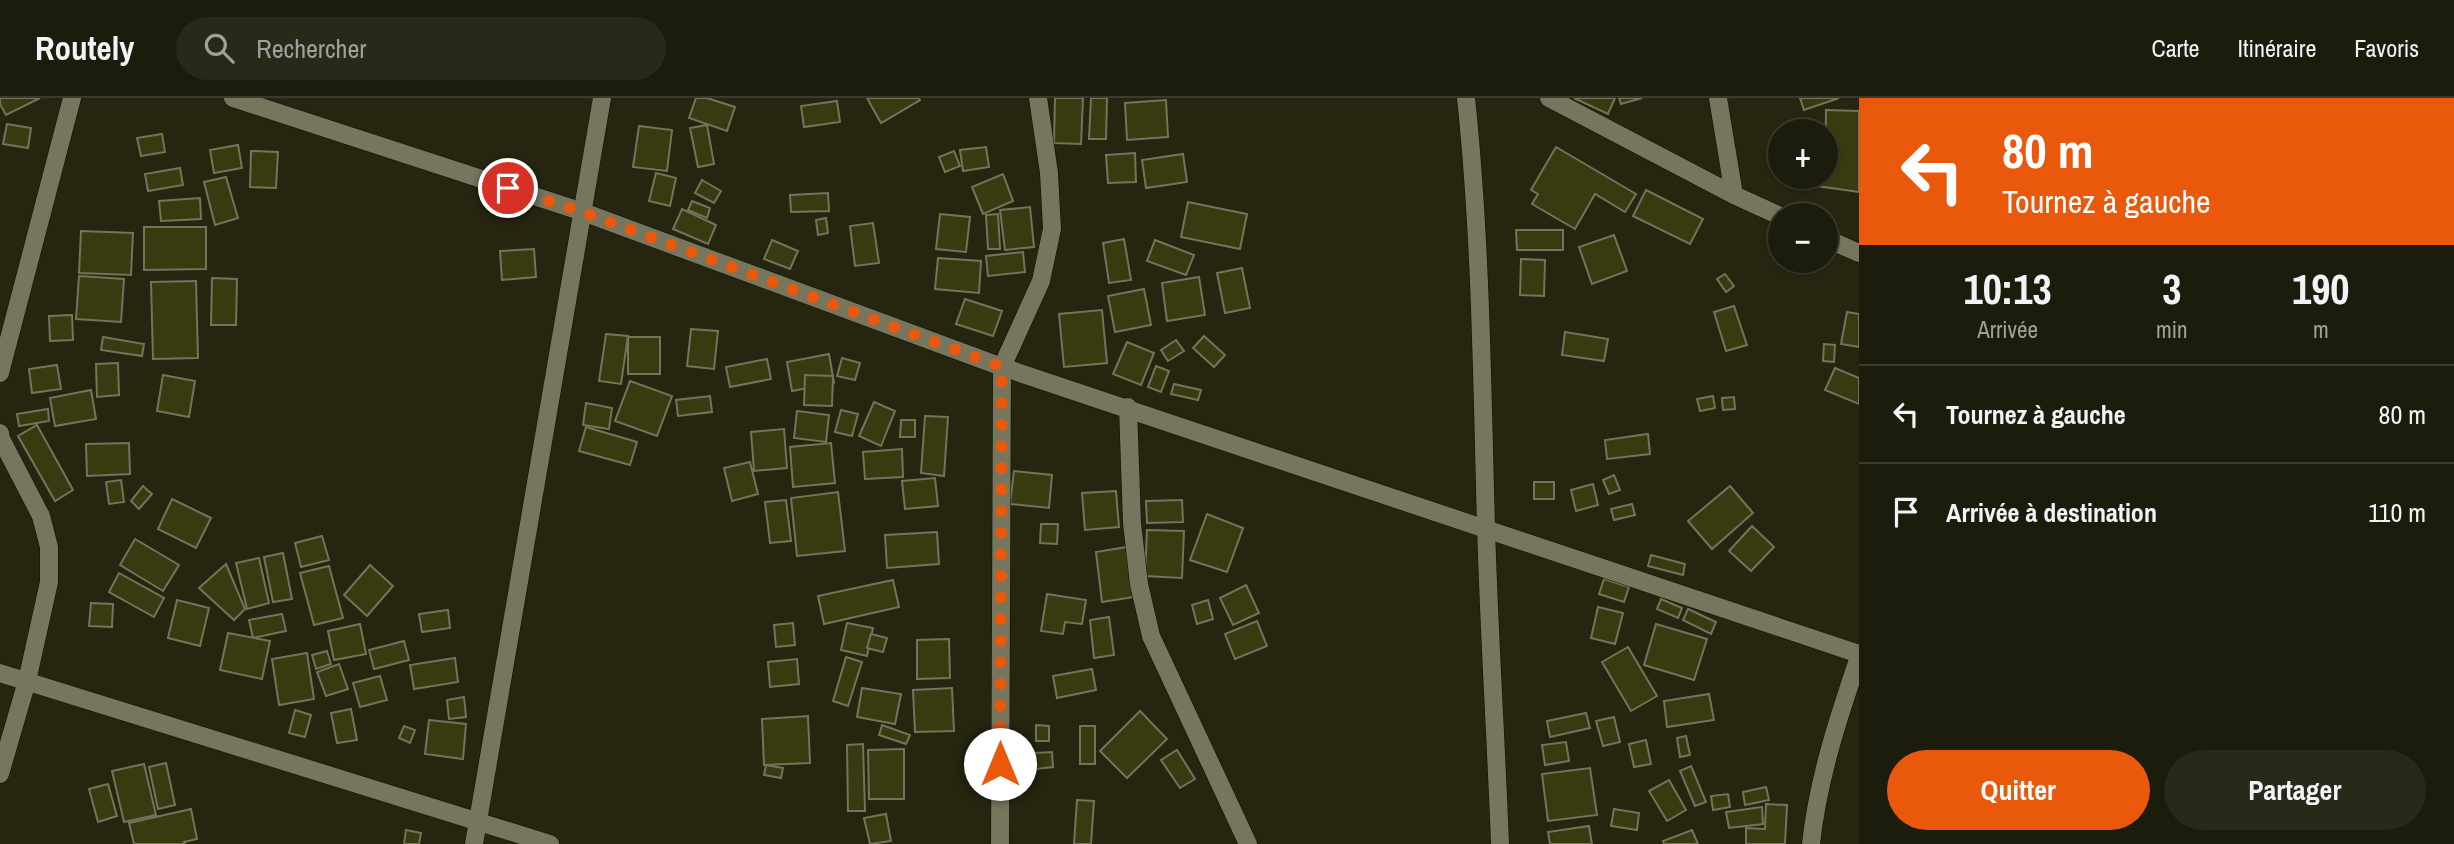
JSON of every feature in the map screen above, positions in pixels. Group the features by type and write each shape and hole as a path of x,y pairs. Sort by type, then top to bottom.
{"street":[{"path":"0,373 72,98"},
{"path":"233,98 583,212 1002,367 1128,407 1859,656 1831,739 1815,804 1811,844"},
{"path":"474,844 602,98"},
{"path":"1000,844 1002,367 1041,281 1052,229 1049,173 1038,98"},
{"path":"1466,98 1474,174 1500,844"},
{"path":"1549,98 1768,211"},
{"path":"1718,98 1734,195"},
{"path":"1838,243 1859,253"},
{"path":"1128,407 1132,523 1139,584 1151,636 1248,844"},
{"path":"0,433 41,516 49,547 50,582 27,681 0,774"},
{"path":"0,673 550,844"}],"building":[{"path":"0,98 40,98 6,115"},
{"path":"696,98 707,98 735,107 727,131 689,118"},
{"path":"867,98 919,98 920,100 881,123"},
{"path":"1055,98 1083,98 1081,144 1054,143"},
{"path":"1091,98 1107,98 1106,139 1089,139"},
{"path":"1574,98 1615,98 1608,114"},
{"path":"1619,98 1642,98 1621,104"},
{"path":"1800,98 1839,98 1804,110"},
{"path":"1166,100 1168,137 1127,140 1125,103"},
{"path":"837,101 840,122 804,127 801,106"},
{"path":"1826,110 1859,111 1859,192 1838,189 1838,119 1826,119"},
{"path":"7,124 31,128 28,148 3,144"},
{"path":"707,125 714,164 698,167 690,128"},
{"path":"639,126 672,130 667,171 633,167"},
{"path":"162,134 165,152 141,156 137,138"},
{"path":"238,145 242,168 214,173 210,150"},
{"path":"986,147 989,167 963,171 960,150"},
{"path":"1556,147 1636,194 1625,212 1595,194 1575,229 1532,204 1538,194 1531,190"},
{"path":"251,151 278,152 276,188 250,187"},
{"path":"954,151 960,166 945,172 939,157"},
{"path":"1135,153 1136,182 1108,183 1106,155"},
{"path":"1183,154 1187,182 1146,188 1142,160"},
{"path":"180,168 183,185 148,191 145,174"},
{"path":"656,173 676,178 670,206 649,201"},
{"path":"1003,174 1013,201 983,214 972,187"},
{"path":"226,177 238,218 215,225 204,182"},
{"path":"702,180 721,191 714,203 695,193"},
{"path":"1646,190 1703,219 1690,244 1633,216"},
{"path":"828,193 829,211 791,212 790,195"},
{"path":"200,198 201,219 161,221 159,201"},
{"path":"692,201 710,208 707,218 688,210"},
{"path":"1188,202 1247,214 1240,249 1181,237"},
{"path":"1030,207 1034,247 1005,250 1000,210"},
{"path":"682,209 716,225 708,244 673,229"},
{"path":"940,214 970,217 966,252 936,249"},
{"path":"998,214 1000,249 988,249 986,215"},
{"path":"826,218 828,233 818,235 816,220"},
{"path":"873,223 879,263 855,266 850,226"},
{"path":"144,227 206,227 206,269 144,270"},
{"path":"1516,230 1563,230 1563,250 1517,250"},
{"path":"81,231 133,233 131,275 79,273"},
{"path":"1614,235 1627,271 1592,284 1579,247"},
{"path":"1124,239 1131,280 1109,283 1103,243"},
{"path":"772,240 798,251 790,269 764,259"},
{"path":"1155,240 1194,255 1186,275 1147,261"},
{"path":"534,249 536,277 502,280 500,251"},
{"path":"1023,252 1025,272 988,276 986,256"},
{"path":"938,258 981,261 979,293 935,289"},
{"path":"1521,259 1545,260 1544,296 1520,295"},
{"path":"1242,268 1250,308 1225,313 1217,273"},
{"path":"1725,274 1734,286 1726,292 1717,279"},
{"path":"79,276 124,279 121,322 76,319"},
{"path":"1199,277 1205,315 1167,321 1162,283"},
{"path":"212,278 237,279 236,325 211,325"},
{"path":"196,281 198,358 153,359 151,282"},
{"path":"1144,289 1151,325 1115,332 1108,296"},
{"path":"965,299 1002,311 993,336 956,324"},
{"path":"1734,306 1747,345 1726,351 1714,312"},
{"path":"1102,310 1107,363 1064,367 1059,314"},
{"path":"1847,312 1859,314 1859,347 1841,344"},
{"path":"72,315 73,340 50,341 49,316"},
{"path":"691,329 718,331 714,369 687,366"},
{"path":"1565,332 1608,339 1604,361 1562,355"},
{"path":"606,334 628,336 621,384 599,381"},
{"path":"1204,336 1225,355 1214,367 1193,348"},
{"path":"103,337 144,344 142,356 101,350"},
{"path":"628,337 660,337 660,374 628,374"},
{"path":"1176,340 1184,351 1168,361 1161,350"},
{"path":"1127,342 1154,353 1141,385 1113,374"},
{"path":"1824,344 1835,345 1834,362 1823,361"},
{"path":"829,354 834,383 792,391 787,362"},
{"path":"842,358 860,363 855,380 837,376"},
{"path":"767,359 771,379 730,387 726,367"},
{"path":"118,363 119,395 97,397 96,364"},
{"path":"57,365 61,389 32,393 29,369"},
{"path":"1156,366 1169,371 1161,392 1148,387"},
{"path":"1835,368 1859,378 1859,404 1825,390"},
{"path":"163,375 195,381 189,417 157,411"},
{"path":"805,375 833,376 832,406 804,405"},
{"path":"630,381 672,396 657,436 615,421"},
{"path":"1174,384 1201,390 1198,400 1171,394"},
{"path":"91,390 96,419 55,426 50,398"},
{"path":"710,396 712,412 678,416 676,400"},
{"path":"1713,396 1715,408 1700,411 1697,399"},
{"path":"1734,397 1735,409 1723,410 1722,398"},
{"path":"874,402 895,411 881,446 859,436"},
{"path":"586,403 612,408 609,429 583,425"},
{"path":"48,409 49,421 19,426 17,414"},
{"path":"841,410 858,414 852,436 835,432"},
{"path":"797,411 829,415 826,442 794,438"},
{"path":"925,416 948,417 944,476 921,473"},
{"path":"901,420 915,420 915,437 900,437"},
{"path":"37,425 73,490 55,501 18,436"},
{"path":"586,427 637,442 630,465 579,451"},
{"path":"784,429 787,468 754,471 751,432"},
{"path":"1648,434 1650,454 1607,459 1605,440"},
{"path":"129,443 130,474 87,476 86,444"},
{"path":"831,443 835,483 793,487 790,447"},
{"path":"902,449 903,477 865,479 863,452"},
{"path":"750,462 758,494 732,501 724,468"},
{"path":"1014,471 1052,475 1049,508 1010,504"},
{"path":"1614,475 1620,490 1609,494 1603,480"},
{"path":"935,478 938,506 905,509 902,481"},
{"path":"121,480 124,502 109,504 106,482"},
{"path":"1534,482 1554,482 1554,499 1534,499"},
{"path":"1593,484 1598,505 1576,511 1571,490"},
{"path":"143,486 152,494 139,509 131,501"},
{"path":"1730,486 1753,513 1712,549 1688,521"},
{"path":"1116,491 1119,527 1085,530 1082,493"},
{"path":"838,492 845,551 797,556 791,498"},
{"path":"172,499 211,518 196,548 158,529"},
{"path":"786,500 791,541 770,543 765,502"},
{"path":"1182,500 1183,522 1147,523 1146,501"},
{"path":"1632,504 1635,515 1614,520 1611,509"},
{"path":"1207,514 1243,528 1227,572 1190,560"},
{"path":"1041,524 1058,524 1057,544 1040,543"},
{"path":"1752,526 1774,547 1751,571 1729,551"},
{"path":"1147,530 1184,531 1182,578 1145,576"},
{"path":"937,532 939,564 887,568 885,535"},
{"path":"322,536 329,560 301,567 295,543"},
{"path":"135,539 179,565 163,591 120,565"},
{"path":"1127,547 1134,597 1102,602 1096,552"},
{"path":"283,553 292,599 273,602 264,557"},
{"path":"1651,555 1685,564 1683,575 1648,566"},
{"path":"259,558 269,603 247,609 236,563"},
{"path":"226,564 245,609 234,620 199,588"},
{"path":"370,565 393,586 367,616 344,595"},
{"path":"329,566 343,618 314,625 300,573"},
{"path":"119,573 164,598 154,617 109,592"},
{"path":"1604,579 1629,587 1624,602 1599,594"},
{"path":"893,580 899,607 824,624 818,596"},
{"path":"1246,585 1259,613 1233,625 1220,598"},
{"path":"1047,594 1086,600 1082,624 1065,622 1063,634 1041,631"},
{"path":"1661,599 1682,608 1678,618 1657,609"},
{"path":"177,600 209,608 200,646 168,638"},
{"path":"1208,600 1213,619 1197,624 1192,605"},
{"path":"91,603 113,604 112,627 89,626"},
{"path":"1598,607 1623,613 1615,644 1591,638"},
{"path":"1688,609 1716,622 1711,634 1683,620"},
{"path":"448,610 450,628 422,632 419,614"},
{"path":"282,614 286,631 253,638 249,620"},
{"path":"1109,617 1114,655 1094,658 1090,620"},
{"path":"1257,621 1267,646 1235,659 1225,634"},
{"path":"793,623 795,645 776,647 774,625"},
{"path":"847,623 873,628 867,656 841,650"},
{"path":"360,624 366,654 334,660 328,631"},
{"path":"1656,624 1707,639 1694,680 1644,665"},
{"path":"228,633 270,641 262,679 220,670"},
{"path":"871,634 887,638 883,652 867,648"},
{"path":"949,639 950,678 917,679 917,640"},
{"path":"404,641 409,660 374,669 369,650"},
{"path":"1628,647 1657,696 1631,711 1602,662"},
{"path":"327,651 331,664 316,669 312,655"},
{"path":"307,653 314,699 279,705 272,659"},
{"path":"846,657 862,662 848,706 833,701"},
{"path":"455,658 458,682 414,689 410,665"},
{"path":"797,659 799,684 770,687 768,662"},
{"path":"339,664 348,689 326,696 317,672"},
{"path":"1092,669 1096,690 1057,698 1053,676"},
{"path":"380,676 387,700 360,707 353,683"},
{"path":"862,688 901,694 895,724 857,717"},
{"path":"952,688 954,731 915,732 913,690"},
{"path":"1709,694 1714,720 1667,727 1664,701"},
{"path":"464,697 466,717 449,719 447,700"},
{"path":"351,709 357,740 337,743 331,713"},
{"path":"295,710 311,715 305,737 289,733"},
{"path":"1140,711 1167,739 1127,778 1100,751"},
{"path":"1586,713 1590,728 1550,737 1547,721"},
{"path":"808,716 810,763 764,765 762,719"},
{"path":"1614,717 1620,742 1603,746 1596,721"},
{"path":"429,720 466,724 463,759 425,754"},
{"path":"882,725 910,735 906,744 879,735"},
{"path":"1036,725 1049,726 1049,741 1036,741"},
{"path":"404,726 415,730 410,743 399,738"},
{"path":"1080,726 1095,726 1095,764 1080,764"},
{"path":"1686,736 1690,755 1680,757 1677,738"},
{"path":"1646,740 1651,764 1634,767 1629,744"},
{"path":"1566,742 1569,761 1545,765 1542,745"},
{"path":"863,744 865,811 848,811 847,745"},
{"path":"904,749 904,799 869,799 868,750"},
{"path":"1177,750 1195,779 1180,788 1161,760"},
{"path":"1052,752 1053,767 1036,769 1035,753"},
{"path":"166,763 175,805 158,809 149,767"},
{"path":"144,764 156,815 124,822 112,771"},
{"path":"766,765 783,768 781,778 764,775"},
{"path":"1691,766 1706,802 1695,806 1680,771"},
{"path":"1590,768 1597,815 1548,821 1542,774"},
{"path":"1669,780 1686,810 1667,821 1649,791"},
{"path":"108,784 117,816 98,822 89,789"},
{"path":"1766,787 1769,800 1745,805 1743,792"},
{"path":"1728,794 1730,807 1713,810 1711,796"},
{"path":"1077,800 1094,801 1091,844 1074,844"},
{"path":"1766,804 1787,805 1785,844 1746,844 1746,828 1765,829"},
{"path":"1762,807 1763,824 1729,828 1726,812"},
{"path":"191,809 197,839 184,842 185,844 134,844 129,823"},
{"path":"1614,809 1639,813 1637,830 1611,826"},
{"path":"886,814 891,841 870,844 864,818"},
{"path":"1589,826 1592,844 1550,844 1548,832"},
{"path":"406,830 421,833 419,844 404,844"},
{"path":"1692,830 1698,844 1664,844 1663,841"}],"route":[{"path":"508,188 583,212 1002,367 1000,764"}]}
